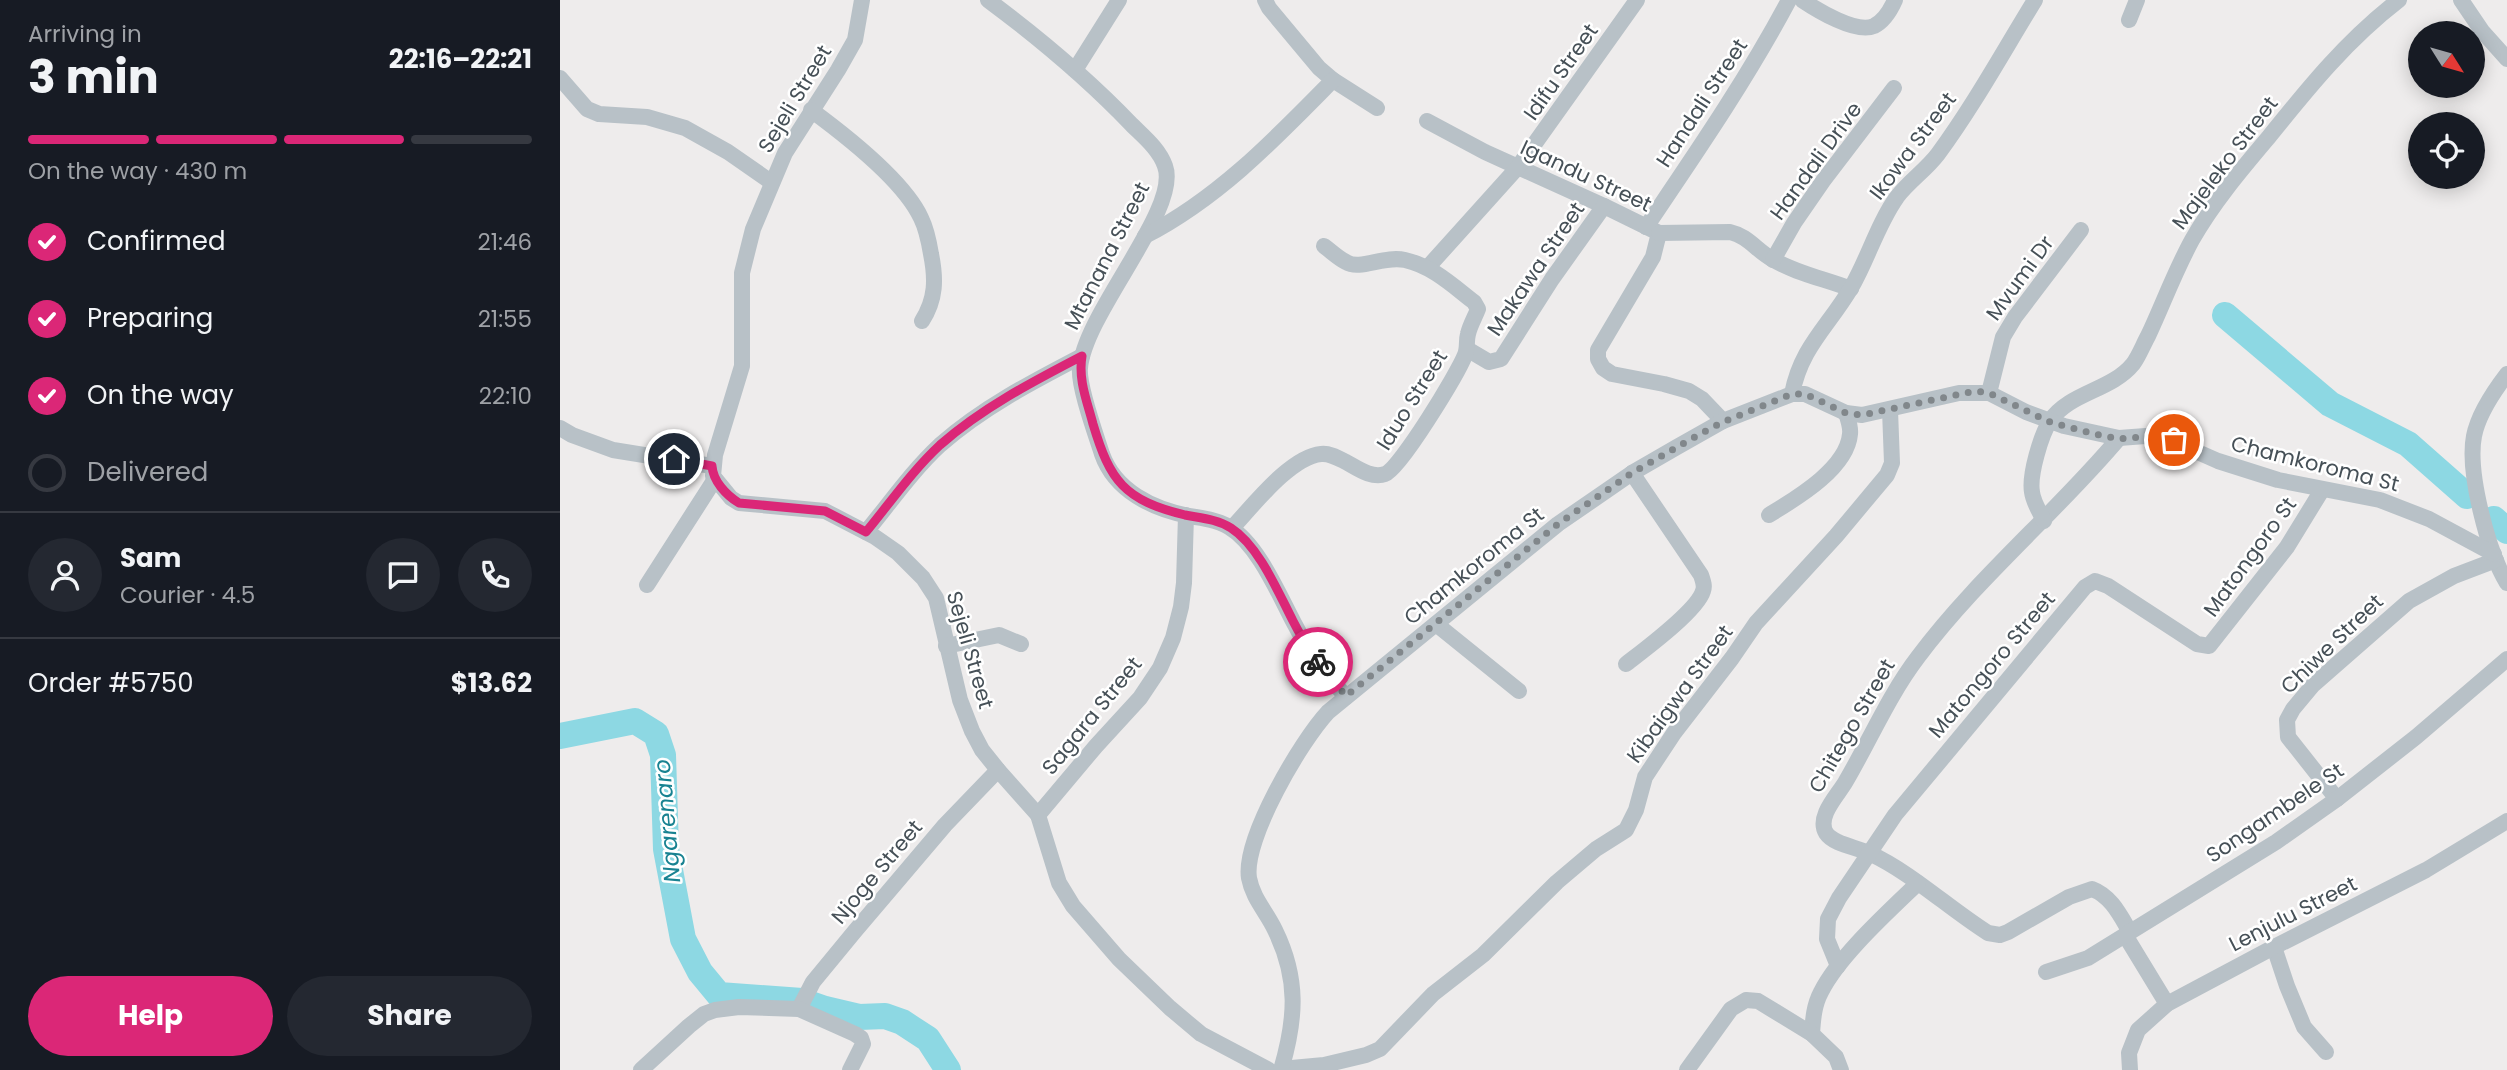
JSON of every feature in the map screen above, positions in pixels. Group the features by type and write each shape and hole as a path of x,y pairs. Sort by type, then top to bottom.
{"street":[{"name":"Sejeli Street","path":"862,0 855,40 811,110 771,182 753,229 741,281 743,361 714,472 731,498 739,503 825,511 866,532 898,553 929,586 939,608 960,700 972,731 982,750 1038,815 1059,883 1073,906 1119,959 1201,1034 1277,1069"},
{"name":"Mtanana Street","path":"988,0 1076,70 1154,147 1166,166 1166,188 1145,236 1112,289 1082,356 1080,378 1103,456 1111,473 1139,499 1186,515 1211,519 1232,528"},
{"path":"1076,70 1118,0"},
{"path":"1265,0 1307,56 1333,80 1377,108"},
{"name":"Idifu Street","path":"1518,167 1637,0"},
{"name":"Handali Street","path":"1652,230 1763,48 1789,0"},
{"path":"1802,0 1817,12 1868,27 1881,21 1895,0"},
{"name":"Ikowa Street","path":"1792,394 1796,373 1811,343 1850,289 1887,213 1898,196 1936,157 1990,78 2035,0"},
{"path":"2129,20 2137,0"},
{"name":"Majeleko Street","path":"2050,422 2074,401 2108,384 2132,365 2181,260 2218,201 2317,77 2365,27 2399,0"},
{"path":"2461,0 2482,31 2507,60"},
{"path":"560,78 587,109 599,114 661,120 685,128 728,152 771,182"},
{"path":"1145,236 1177,219 1227,182 1333,80"},
{"name":"Handali Drive","path":"1773,260 1822,181 1894,88"},
{"path":"811,110 863,151 901,189 921,217 927,233 935,284 929,309 922,321"},
{"name":"Igandu Street","path":"1427,121 1471,145 1652,230 1653,257 1598,350 1598,359 1603,368 1612,374 1689,391 1702,399 1723,422"},
{"path":"1428,267 1518,167"},
{"name":"Makawa Street","path":"1467,349 1489,362 1501,359 1552,279 1604,206"},
{"path":"1652,230 1730,232 1745,237 1773,260 1850,289"},
{"name":"Mvumi Dr","path":"1989,393 2003,337 2081,230"},
{"name":"Iduo Street","path":"1232,528 1291,468 1311,456 1324,453 1360,471 1380,475 1388,473 1407,450 1454,378 1467,349 1468,333 1478,309 1474,302 1428,267 1402,259 1348,264 1324,246"},
{"path":"866,532 915,471 960,428 997,402 1082,356"},
{"path":"2507,374 2480,420 2472,446 2482,514 2495,557 2507,583"},
{"name":"Chamkoroma St","path":"1277,1069 1293,1019 1294,990 1280,940 1253,892 1248,868 1252,846 1279,786 1304,740 1346,696 1558,524 1632,473 1723,422 1792,394 1805,394 1846,413 1862,415 1959,393 1989,393 2050,422 2119,439 2160,435 2218,461 2278,480 2356,494 2413,512 2495,557"},
{"name":"Kibaigwa Street","path":"1277,1069 1324,1065 1380,1049 1433,993 1483,955 1579,863 1595,849 1626,830 1636,810 1645,777 1668,741 1756,623 1836,536 1887,475 1892,464 1890,410"},
{"path":"1769,515 1800,496 1836,463 1850,438 1846,413"},
{"path":"2044,521 2031,488 2037,456 2050,422"},
{"path":"560,448 566,431 613,450 714,472 647,584"},
{"name":"Chitego Street","path":"2119,439 1969,597 1917,657 1826,813 1824,827 1827,834 1869,853 1992,934 2008,932 2069,897 2092,889 2112,904 2127,933"},
{"path":"1626,664 1656,641 1699,600 1704,588 1701,575 1632,473"},
{"name":"Matongoro St","path":"2172,628 2197,644 2209,646 2287,547 2322,490"},
{"name":"Sagara Street","path":"1038,815 1140,698 1160,668 1181,607 1186,515"},
{"path":"1232,528 1263,564 1310,649 1346,696"},
{"name":"Chiwe Street","path":"2336,799 2288,737 2287,720 2292,709 2314,685 2409,601 2495,557"},
{"name":"Matongoro Street","path":"1869,853 1881,833 1968,725 2090,583 2095,581 2108,586 2172,628"},
{"path":"1436,624 1519,691"},
{"path":"946,646 999,635 1021,643"},
{"name":"Songambele St","path":"2046,971 2077,963 2276,842 2336,799 2457,703 2507,659"},
{"name":"Njoge Street","path":"799,1009 813,982 855,930 945,825 998,770"},
{"name":"Lenjulu Street","path":"2130,1070 2129,1053 2138,1030 2167,1004 2426,870 2507,821"},
{"path":"1838,966 1827,939 1828,919 1869,853"},
{"path":"1812,1034 1819,994 1838,966 1918,883"},
{"path":"2127,933 2167,1004"},
{"path":"2274,947 2304,1027 2326,1052"},
{"path":"1687,1070 1731,1009 1746,1000 1758,1001 1812,1034 1830,1051 1841,1070"},
{"path":"641,1070 704,1014 739,1007 799,1009 861,1038 861,1047 850,1070"}],"waterway":[{"path":"2225,315 2330,404 2408,444 2467,496"},
{"path":"2494,519 2507,531"},
{"name":"Ngarenaro","path":"560,736 635,721 656,734 663,755 666,849 683,939 700,972 719,995 802,1001 859,1017 885,1016 902,1022 928,1039 948,1070"}],"way so far":[{"path":"1318,662 1346,696 1558,524 1632,473 1723,422 1792,394 1805,394 1846,413 1862,415 1959,393 1986,392 2050,422 2095,434 2119,439 2160,435 2174,440"}],"route":[{"path":"674,459 712,466 715,479 731,498 739,503 825,511 866,532 915,471 960,428 997,402 1082,356 1080,378 1103,456 1111,473 1139,499 1160,508 1211,519 1232,528 1263,564 1283,598 1293,622 1318,662"}]}
